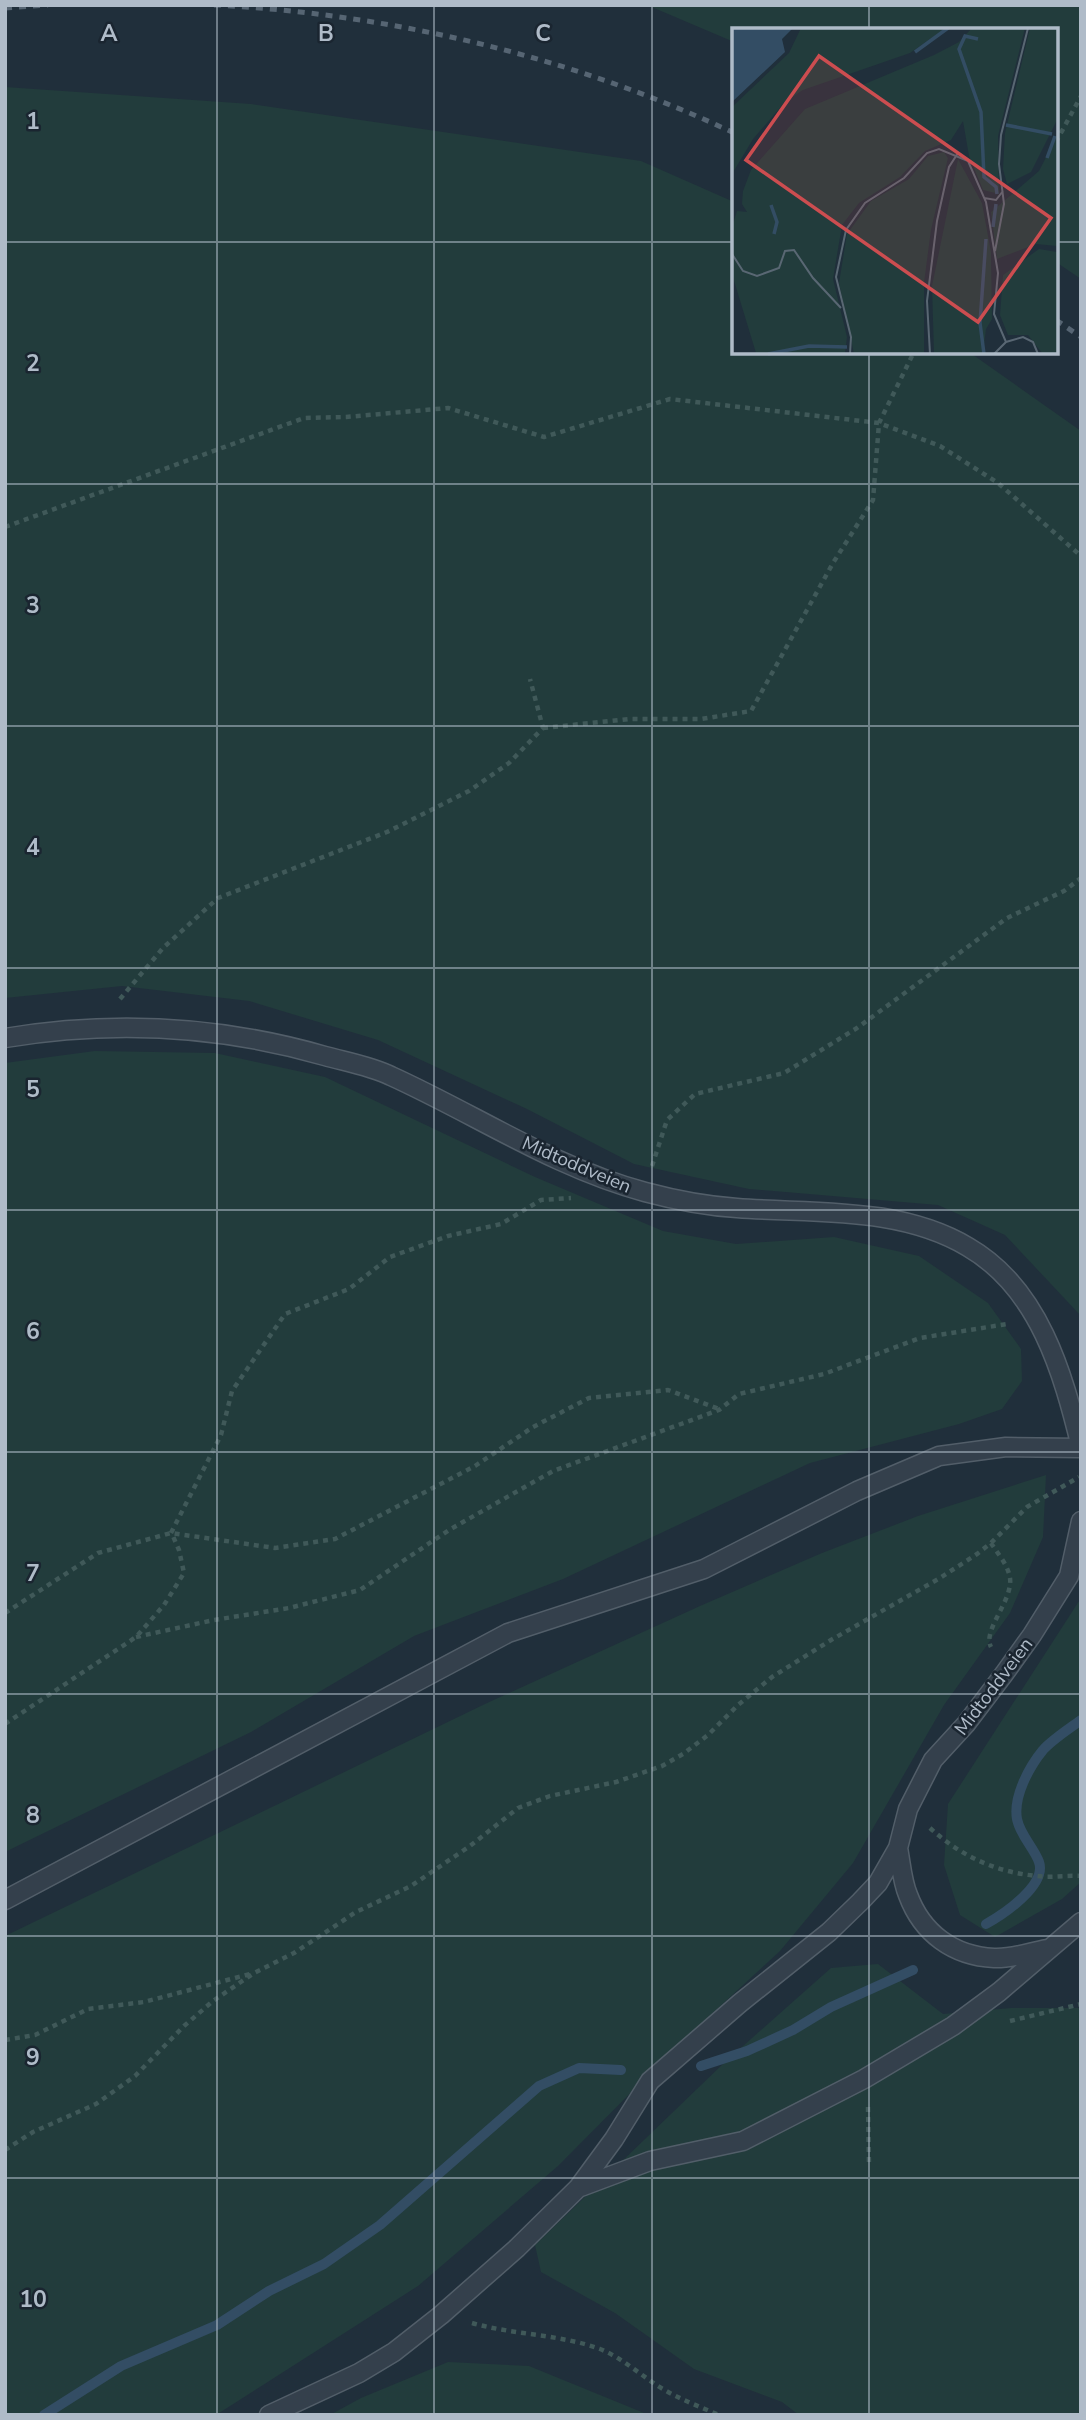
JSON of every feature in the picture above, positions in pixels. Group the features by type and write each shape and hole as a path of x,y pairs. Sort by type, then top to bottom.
{"lane":[{"name":"Midtoddveien","path":"5,1038 51,1030 97,1027 172,1029 282,1044 388,1074 561,1160 643,1192 686,1202 734,1208 900,1220 932,1230 969,1247 985,1259 1021,1296 1048,1340 1066,1387 1081,1448"},
{"path":"5,1900 508,1633 704,1569 857,1490 939,1456 1006,1447 1081,1448"},
{"name":"Midtoddveien","path":"898,1848 908,1809 933,1759 966,1724 1004,1674 1069,1576 1081,1521"},
{"path":"898,1848 907,1894 917,1915 944,1944 960,1952 995,1958 1049,1948"},
{"path":"269,2415 359,2373 394,2352 517,2248 578,2189 614,2139 650,2081 740,2003 829,1932 878,1883 898,1848"},
{"path":"578,2189 650,2161 743,2141 863,2079 953,2026 999,1992 1081,1922"}],"path":[{"path":"1058,138 1081,96"},
{"path":"97,1027 163,948 218,898 387,832 469,791 509,763 543,728 629,719 701,719 751,710 833,563 873,500 879,423 913,354"},
{"path":"5,527 304,418 448,408 544,438 670,399 879,423 940,446 998,483 1081,556"},
{"path":"530,679 543,728"},
{"path":"643,1192 667,1120 695,1094 784,1073 857,1028 1007,918 1064,891 1081,878"},
{"path":"171,1533 221,1435 232,1391 285,1314 349,1289 390,1257 448,1236 501,1224 541,1200 579,1197"},
{"path":"136,1637 214,1620 289,1608 360,1590 449,1530 553,1471 719,1409 739,1394 824,1374 920,1338 1035,1320"},
{"path":"5,1613 98,1553 171,1533 275,1548 335,1539 475,1466 533,1427 589,1398 668,1390 719,1409"},
{"path":"5,2150 33,2132 96,2104 135,2076 213,2001 254,1973 294,1953 356,1912 411,1886 470,1846 519,1808 550,1796 616,1782 662,1766 683,1754 772,1677 940,1578 991,1543 1027,1507 1081,1476"},
{"path":"5,1724 136,1637 164,1605 184,1573 179,1550 171,1533"},
{"path":"991,1543 1011,1580 1002,1612 989,1632 988,1640 1004,1674"},
{"path":"908,1809 951,1848 975,1860 1039,1877 1081,1876"},
{"path":"5,2040 35,2035 88,2009 144,2002 254,1973"},
{"path":"863,2079 869,2113 869,2165"},
{"path":"441,2315 500,2331 563,2339 601,2350 624,2362 657,2386 719,2415"}],"green space":[{"path":"647,5 1081,5 1081,279 1058,263 1058,28 732,28 732,41"},
{"path":"5,87 251,104 641,161 732,201 732,354 972,354 1081,431 1081,1316 1005,1235 938,1205 749,1189 634,1164 527,1109 378,1040 249,1001 122,986 5,998"},
{"path":"95,1051 215,1053 325,1077 535,1177 663,1231 736,1244 834,1237 919,1256 988,1303 1021,1349 1022,1381 1002,1409 959,1424 810,1463 563,1579 414,1636 251,1732 5,1852 5,1063"},
{"path":"1046,1475 1043,1537 1010,1613 944,1705 853,1863 780,1951 679,2044 558,2166 418,2286 216,2415 5,2415 5,1936 485,1704 700,1606 822,1553 918,1516"},
{"path":"1081,1598 1081,1882 1062,1899 995,1937 960,1915 944,1865 948,1804"},
{"path":"878,1964 943,2014 1011,2008 1081,2008 1081,2415 799,2415 782,2402 694,2369 615,2313 541,2272 535,2245 725,2062 831,1968"},
{"path":"448,2362 529,2366 649,2415 330,2415 361,2398"}],"waterway":[{"path":"986,1924 1022,1898 1037,1880 1039,1862 1017,1819 1017,1801 1032,1765 1043,1750 1081,1720"},
{"path":"701,2066 747,2051 793,2030 831,2007 913,1970"},
{"path":"44,2415 121,2366 217,2325 269,2291 324,2264 380,2225 539,2086 579,2068 621,2070"}],"railway":[{"path":"5,8 48,5"},
{"path":"214,5 348,18 480,44 546,61 610,82 732,132"},
{"path":"1058,321 1081,337"}]}
